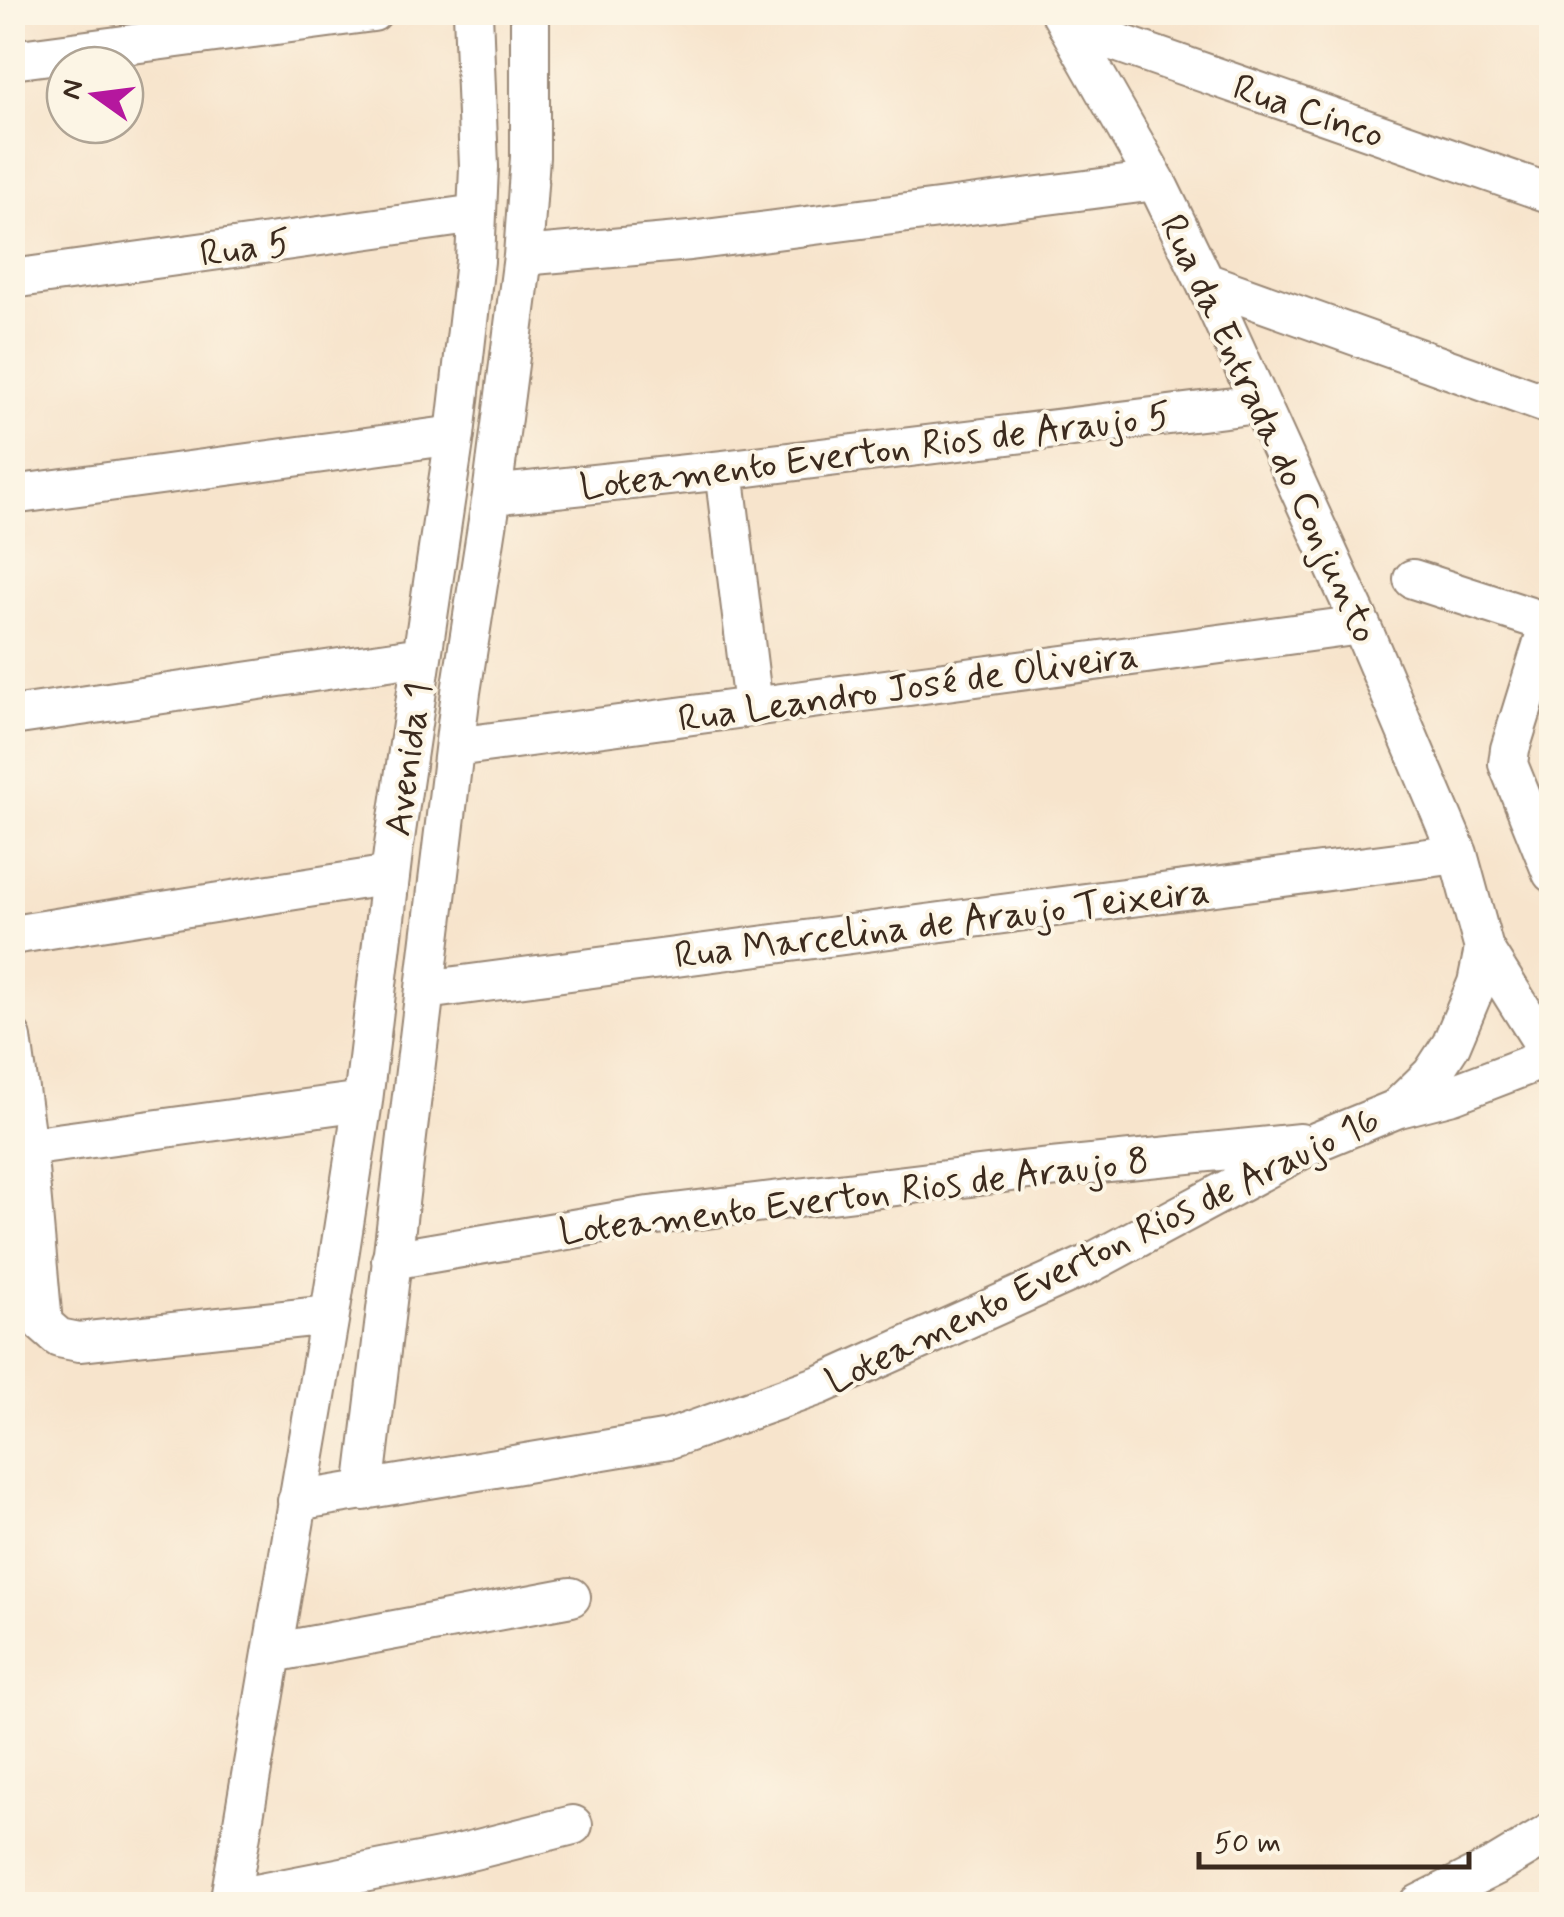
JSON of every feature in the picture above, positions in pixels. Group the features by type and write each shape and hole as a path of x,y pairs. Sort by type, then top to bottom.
{"street":[{"path":"12,60 373,12"},
{"name":"Avenida 1","path":"229,1902 330,1315 455,435 476,261 479,167 474,12"},
{"name":"Avenida 1","path":"364,1491 461,692 523,256 537,13"},
{"name":"Rua da Entrada do Conjunto","path":"1064,19 1156,181 1205,282 1361,626 1458,854"},
{"name":"Rua Cinco","path":"1064,19 1552,194"},
{"path":"523,256 708,239 1156,181"},
{"name":"Rua 5","path":"12,280 477,214"},
{"path":"1205,282 1552,406"},
{"name":"Loteamento Everton Rios de Araujo 5","path":"492,494 724,470 1258,404"},
{"path":"12,495 455,435"},
{"path":"724,470 754,706"},
{"path":"1413,579 1550,620 1508,764 1544,837 1552,874"},
{"name":"Rua Leandro José de Oliveira","path":"455,747 1361,626"},
{"path":"12,716 419,672 461,692"},
{"name":"Loteamento Everton Rios de Araujo 16","path":"297,1502 669,1439 746,1413 820,1386 1089,1264 1318,1141 1396,1109 1432,1074 1472,1000 1484,949 1458,854"},
{"name":"Rua Marcelina de Araujo Teixeira","path":"426,990 1458,854"},
{"path":"12,935 390,875"},
{"path":"1396,1109 1480,1085 1551,1056 1484,949"},
{"path":"12,1038 27,1147 43,1324 59,1338 79,1342 330,1315"},
{"path":"27,1147 362,1101"},
{"name":"Loteamento Everton Rios de Araujo 8","path":"391,1260 668,1214 1020,1171 1318,1141"},
{"path":"272,1653 571,1597"},
{"path":"229,1902 450,1856 573,1825"},
{"path":"1419,1904 1552,1832"}]}
